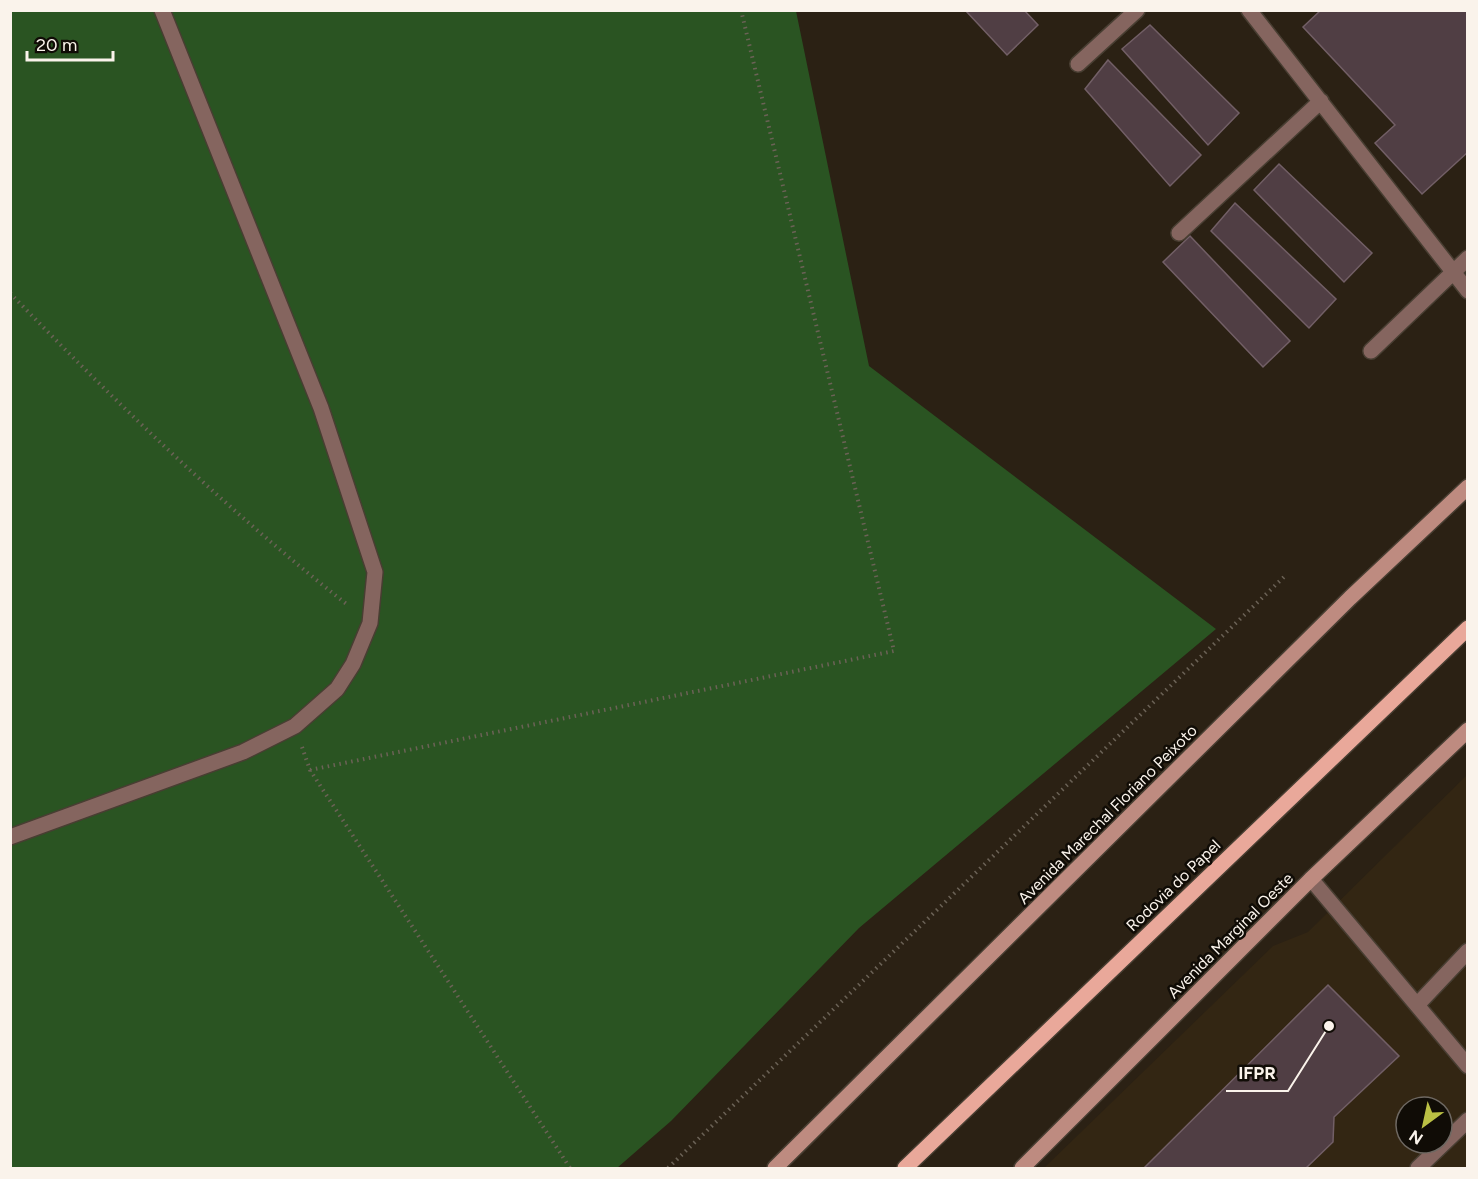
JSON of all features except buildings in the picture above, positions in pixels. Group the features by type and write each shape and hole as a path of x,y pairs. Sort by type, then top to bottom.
{"main road":[{"name":"Avenida Marechal Floriano Peixoto","path":"775,1168 1342,606 1467,487"},
{"name":"Rodovia do Papel","path":"905,1168 1467,628"},
{"name":"Avenida Marginal Oeste","path":"1022,1168 1311,879 1467,730"}],"street":[{"path":"10,837 243,752 295,726 337,690 353,664 370,623 375,572 321,408 162,10"},
{"path":"1078,64 1137,10"},
{"path":"1249,10 1467,291"},
{"path":"1179,233 1321,101"},
{"path":"1371,351 1467,258"},
{"path":"1311,879 1418,1004 1467,1066"},
{"path":"1418,1004 1467,951"},
{"path":"1418,1168 1467,1120"}],"path":[{"path":"310,770 894,651 741,10"},
{"path":"10,293 171,454 280,552 370,623"},
{"path":"668,1168 1286,575"},
{"path":"295,726 310,770 570,1168"}],"shaded area":[{"path":"1467,775 1467,1168 1044,1168 1273,946 1308,932"}],"green space":[{"path":"11,11 796,11 869,366 1216,629 859,928 671,1121 617,1168 11,1168"}],"place":[{"name":"IFPR","path":"1329,1026"}]}
